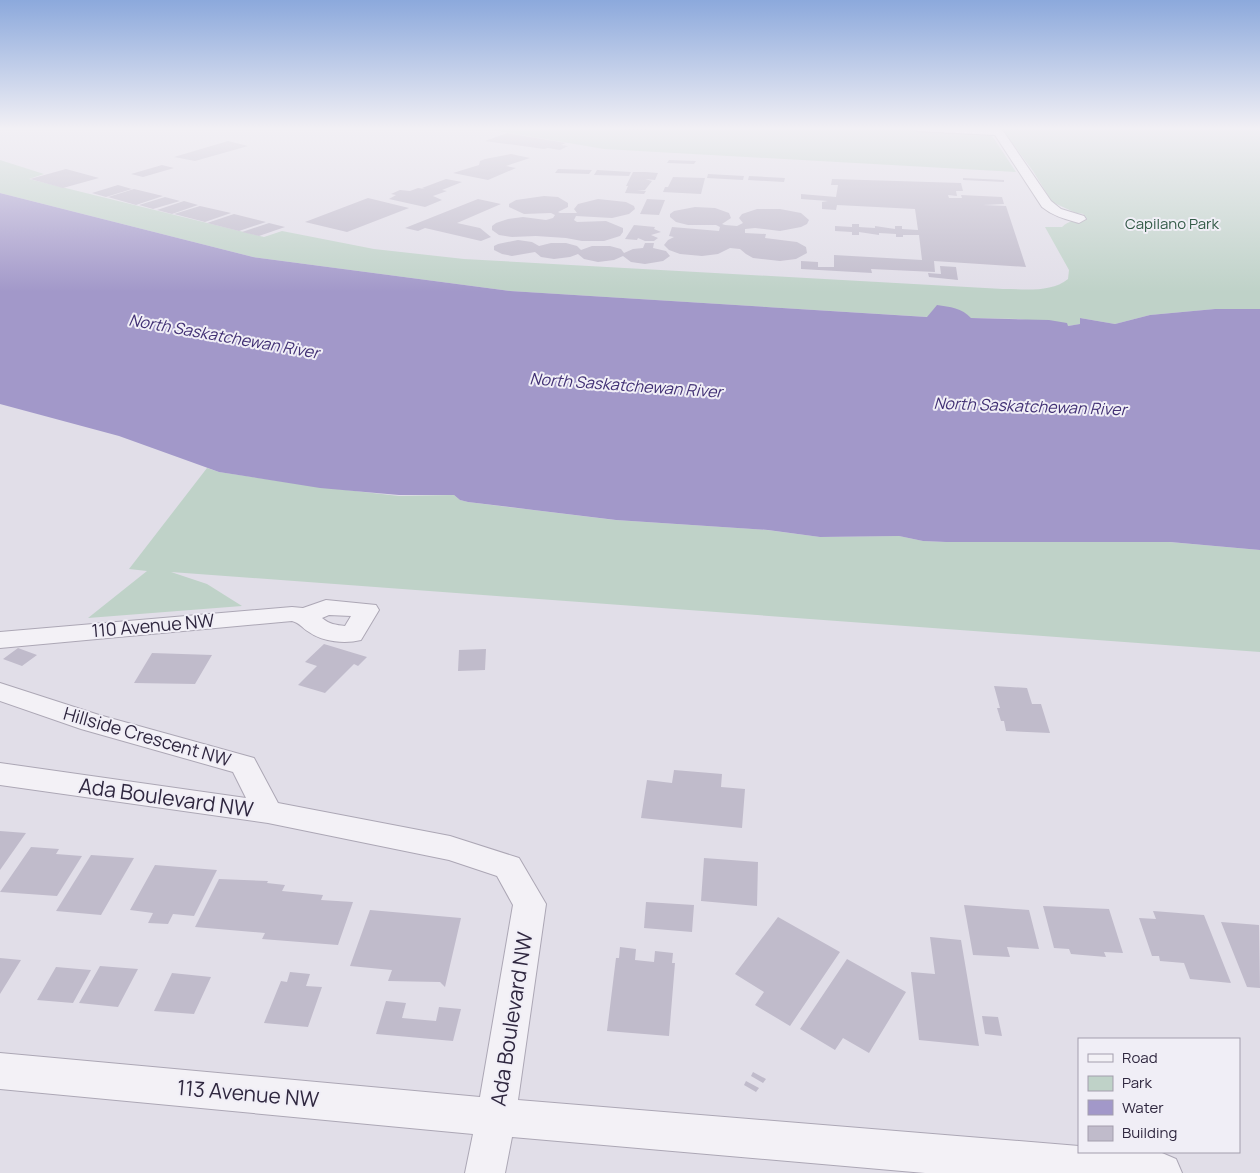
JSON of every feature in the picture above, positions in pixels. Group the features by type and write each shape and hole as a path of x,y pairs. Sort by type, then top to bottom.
{"street":[{"path":"1032,183 1046,204 1056,212 1079,219"},
{"name":"110 Avenue NW","path":"0,640 292,614 306,616"},
{"name":"Hillside Crescent NW","path":"0,692 91,722 244,765 268,812"},
{"name":"Ada Boulevard NW","path":"0,774 268,812 450,848 508,867 530,904 496,1117 1162,1173"},
{"name":"113 Avenue NW","path":"0,1071 496,1117"},
{"path":"485,1173 496,1117"}],"green space":[{"name":"Capilano Park","path":"0,183 44,183 264,237 282,231 374,249 464,259 1003,289 1046,288 1068,279 1069,270 1045,227 1062,227 1084,214 1076,213 1052,202 1040,183 1260,183 1260,309 1215,309 1150,315 1115,324 1080,318 1081,324 1068,326 1019,319 971,318 934,309 928,317 510,291 253,257 0,193"},
{"path":"207,468 219,472 320,487 399,496 454,495 460,500 468,502 615,520 767,530 820,537 899,536 923,541 945,542 1169,542 1260,550 1260,652 171,572 207,584 242,606 88,618 147,571 129,569"}],"water":[{"name":"North Saskatchewan River","path":"0,193 253,257 510,291 927,317 937,305 960,310 971,318 1049,320 1067,323 1068,326 1080,324 1080,318 1115,324 1150,315 1215,309 1260,309 1260,550 1170,542 946,542 923,541 899,536 820,537 768,530 616,520 468,502 460,500 454,495 399,495 320,488 219,472 119,436 0,404"}],"building":[{"path":"44,183 82,183 63,188"},
{"path":"436,183 460,183 442,190 447,191 433,196 442,200 425,207 389,199 396,195 391,194 400,190 425,189 422,188"},
{"path":"628,183 651,183 645,190 637,190 646,191 644,194 625,193 628,186 626,186"},
{"path":"670,183 704,183 701,194 663,192 665,187 668,187"},
{"path":"831,183 961,183 963,191 956,191 957,196 948,195 949,198 962,198 961,195 1002,197 1004,204 983,205 1006,206 1026,267 934,261 935,272 871,269 872,273 801,269 801,261 818,262 818,267 834,267 834,255 922,260 919,235 896,237 896,234 879,233 879,235 859,232 859,235 852,235 852,232 835,231 835,226 852,227 852,224 859,224 859,227 875,228 875,226 895,229 895,226 902,226 902,229 918,230 915,209 837,205 836,210 822,209 822,202 828,201 801,199 801,194 836,197 838,185 831,185"},
{"path":"118,185 132,189 106,197 92,193"},
{"path":"134,189 163,196 136,205 108,197"},
{"path":"544,196 558,197 568,203 568,207 558,212 560,213 577,213 574,209 578,204 598,199 626,202 634,206 635,209 629,214 612,218 576,216 574,220 577,222 606,221 623,228 620,236 604,241 582,241 536,236 512,237 499,235 492,230 492,226 496,223 508,219 523,217 546,220 553,218 555,215 551,213 524,214 509,207 509,204 516,200"},
{"path":"165,197 180,201 153,209 139,205"},
{"path":"368,198 409,208 347,232 305,222"},
{"path":"478,199 501,204 457,223 480,228 491,237 481,241 425,228 418,231 405,228"},
{"path":"647,199 665,200 659,215 640,214"},
{"path":"184,201 198,205 172,214 157,210"},
{"path":"200,206 231,213 205,222 174,214"},
{"path":"695,207 715,208 729,213 731,218 722,224 737,226 743,223 739,218 742,214 757,209 780,209 801,213 809,220 807,224 801,227 780,231 755,228 745,229 745,233 766,234 765,238 797,242 806,247 807,253 796,259 780,261 753,258 740,249 730,248 718,254 702,256 680,254 669,250 664,245 674,237 669,236 672,227 719,231 720,227 716,225 688,225 676,222 670,217 670,214 674,211"},
{"path":"234,214 266,222 239,231 207,223"},
{"path":"269,223 285,227 259,236 242,232"},
{"path":"634,225 655,227 654,229 661,232 651,235 658,238 654,241 645,241 638,238 637,240 625,239"},
{"path":"518,240 532,242 539,246 551,243 566,243 577,246 581,250 592,246 610,246 621,249 624,253 633,249 643,248 645,243 654,243 653,248 666,251 670,256 663,261 645,264 631,262 623,256 614,260 598,262 584,259 578,254 554,259 541,257 535,252 512,256 494,250 494,246 498,244"},
{"path":"940,266 956,267 958,280 929,277 928,273 941,274"},
{"path":"324,644 367,657 358,666 354,664 325,693 298,685 317,666 305,662"},
{"path":"18,648 37,655 22,666 3,659"},
{"path":"486,649 485,670 458,671 459,650"},
{"path":"152,653 212,655 195,684 134,683"},
{"path":"994,686 1027,688 1032,704 1041,704 1050,733 1006,731 1004,721 1001,721 997,708 1000,708"},
{"path":"674,770 722,774 721,787 745,789 742,828 641,818 647,780 672,783"},
{"path":"0,831 26,833 0,870"},
{"path":"31,847 59,849 56,854 82,856 57,896 0,892"},
{"path":"91,855 134,858 101,915 56,911"},
{"path":"704,858 758,862 757,906 701,901"},
{"path":"155,865 217,870 194,916 173,914 168,924 148,923 153,913 130,910"},
{"path":"219,879 268,881 267,883 285,885 282,891 323,895 321,900 353,902 338,945 262,939 265,933 195,927"},
{"path":"646,902 694,905 692,932 644,928"},
{"path":"964,905 1029,910 1039,949 1007,947 1010,957 973,955"},
{"path":"1043,906 1109,909 1123,953 1104,952 1106,957 1071,954 1069,949 1054,948"},
{"path":"370,910 461,918 445,987 440,982 388,981 392,970 350,966"},
{"path":"1153,911 1204,915 1231,983 1190,979 1184,963 1160,961 1159,956 1152,956 1139,918 1156,919"},
{"path":"778,917 840,952 790,1026 755,1005 764,992 735,974"},
{"path":"1221,922 1259,925 1260,988 1247,987"},
{"path":"930,937 961,940 979,1046 919,1040 911,972 935,974"},
{"path":"620,947 636,949 635,960 654,962 655,951 673,953 672,963 675,963 669,1036 607,1031 616,958 619,958"},
{"path":"0,958 21,960 0,994"},
{"path":"847,959 906,992 869,1053 843,1038 835,1050 800,1029"},
{"path":"100,966 138,969 118,1007 79,1003"},
{"path":"56,967 91,970 73,1003 37,1000"},
{"path":"290,972 310,974 306,986 322,987 308,1027 264,1023 281,981 287,982"},
{"path":"172,973 211,977 194,1014 154,1011"},
{"path":"386,1001 406,1003 402,1018 436,1021 439,1007 461,1009 453,1041 376,1034"},
{"path":"982,1016 998,1017 1002,1036 985,1034"},
{"path":"753,1072 766,1079 763,1083 751,1076"},
{"path":"746,1081 759,1088 756,1092 744,1085"}]}
